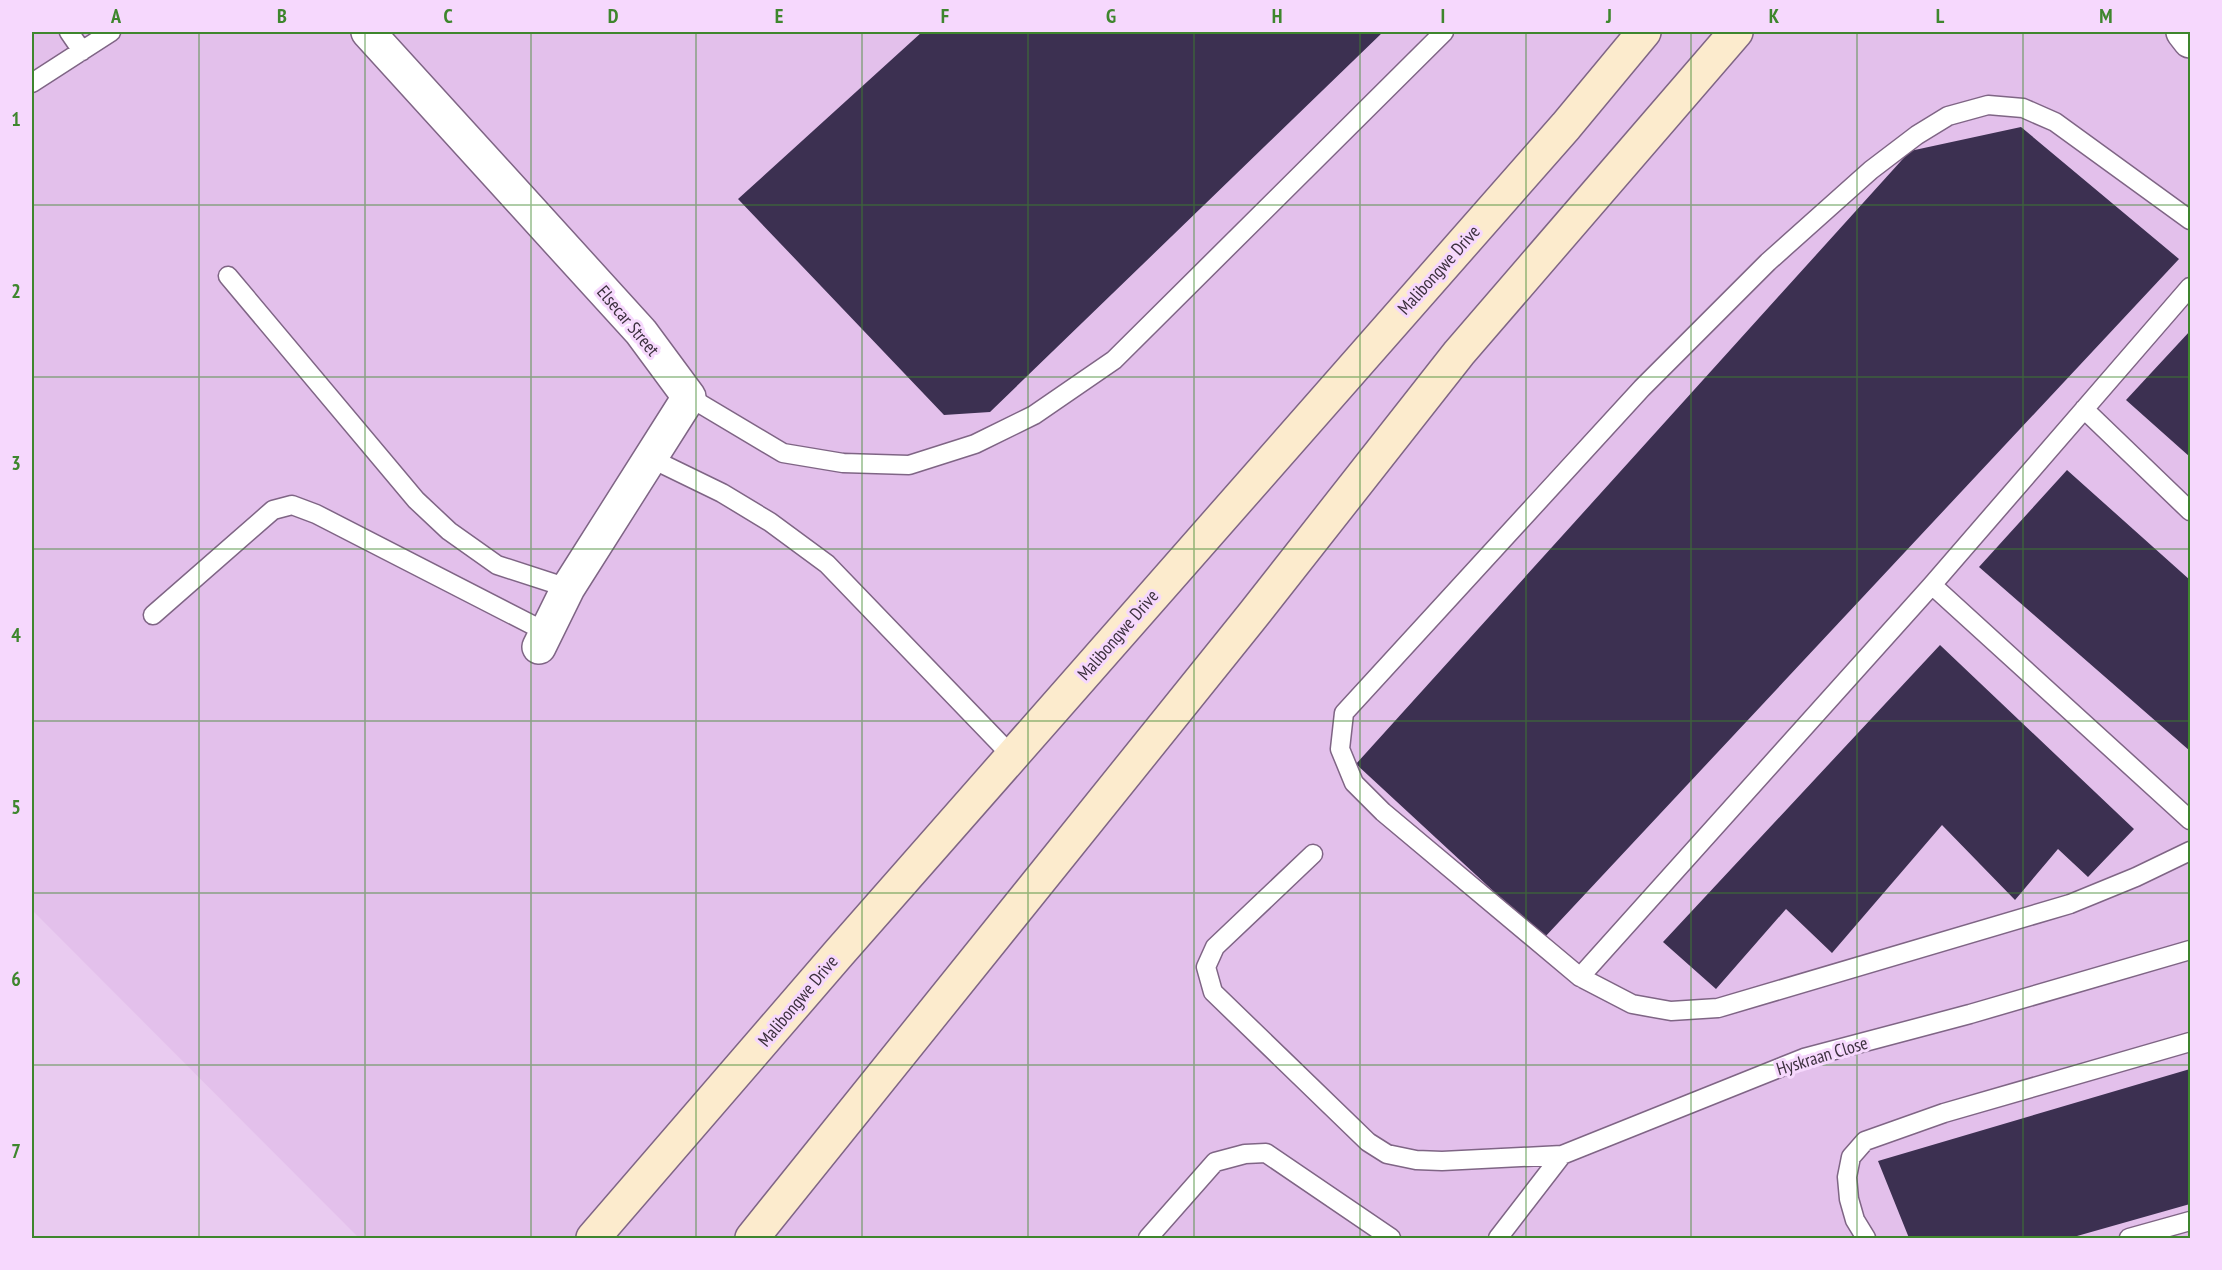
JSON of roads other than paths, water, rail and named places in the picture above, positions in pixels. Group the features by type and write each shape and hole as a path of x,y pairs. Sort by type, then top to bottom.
{"main road":[{"name":"Malibongwe Drive","path":"593,1239 847,944 1566,126 1644,32"},
{"path":"752,1239 1253,615 1459,353 1736,32"}],"street":[{"name":"Elsecar Street","path":"368,32 641,332 689,397"},
{"path":"2183,32 2190,41"},
{"path":"542,640 568,588 689,397"}],"lane":[{"path":"69,32 82,51"},
{"path":"32,83 111,32"},
{"path":"689,397 783,453 793,455 843,463 909,465 975,444 1034,415 1114,360 1444,32"},
{"path":"2190,220 2055,122 2023,108 1988,105 1948,116 1917,135 1871,170 1768,262 1642,388 1344,713 1340,748 1354,783 1383,812 1580,977 1632,1004 1671,1011 1718,1008 2070,904 2136,877 2190,851"},
{"path":"228,276 416,501 449,531 497,565 568,588"},
{"path":"1580,977 1932,585 2190,287"},
{"path":"2084,409 2190,511"},
{"path":"650,458 722,493 770,522 828,564 1012,756"},
{"path":"153,615 273,510 292,505 316,514 542,640"},
{"path":"1932,585 2190,820"},
{"path":"1313,854 1215,947 1206,968 1213,992 1368,1142 1387,1154 1416,1160 1443,1161 1562,1155"},
{"name":"Hyskraan Close","path":"1562,1155 1804,1059 1970,1014 2190,950"},
{"path":"1866,1239 1849,1199 1847,1177 1851,1157 1865,1141 1944,1113 2190,1042"},
{"path":"1148,1239 1215,1162 1245,1154 1266,1154 1391,1239"},
{"path":"1498,1239 1562,1155"},
{"path":"2128,1239 2190,1221"}]}
